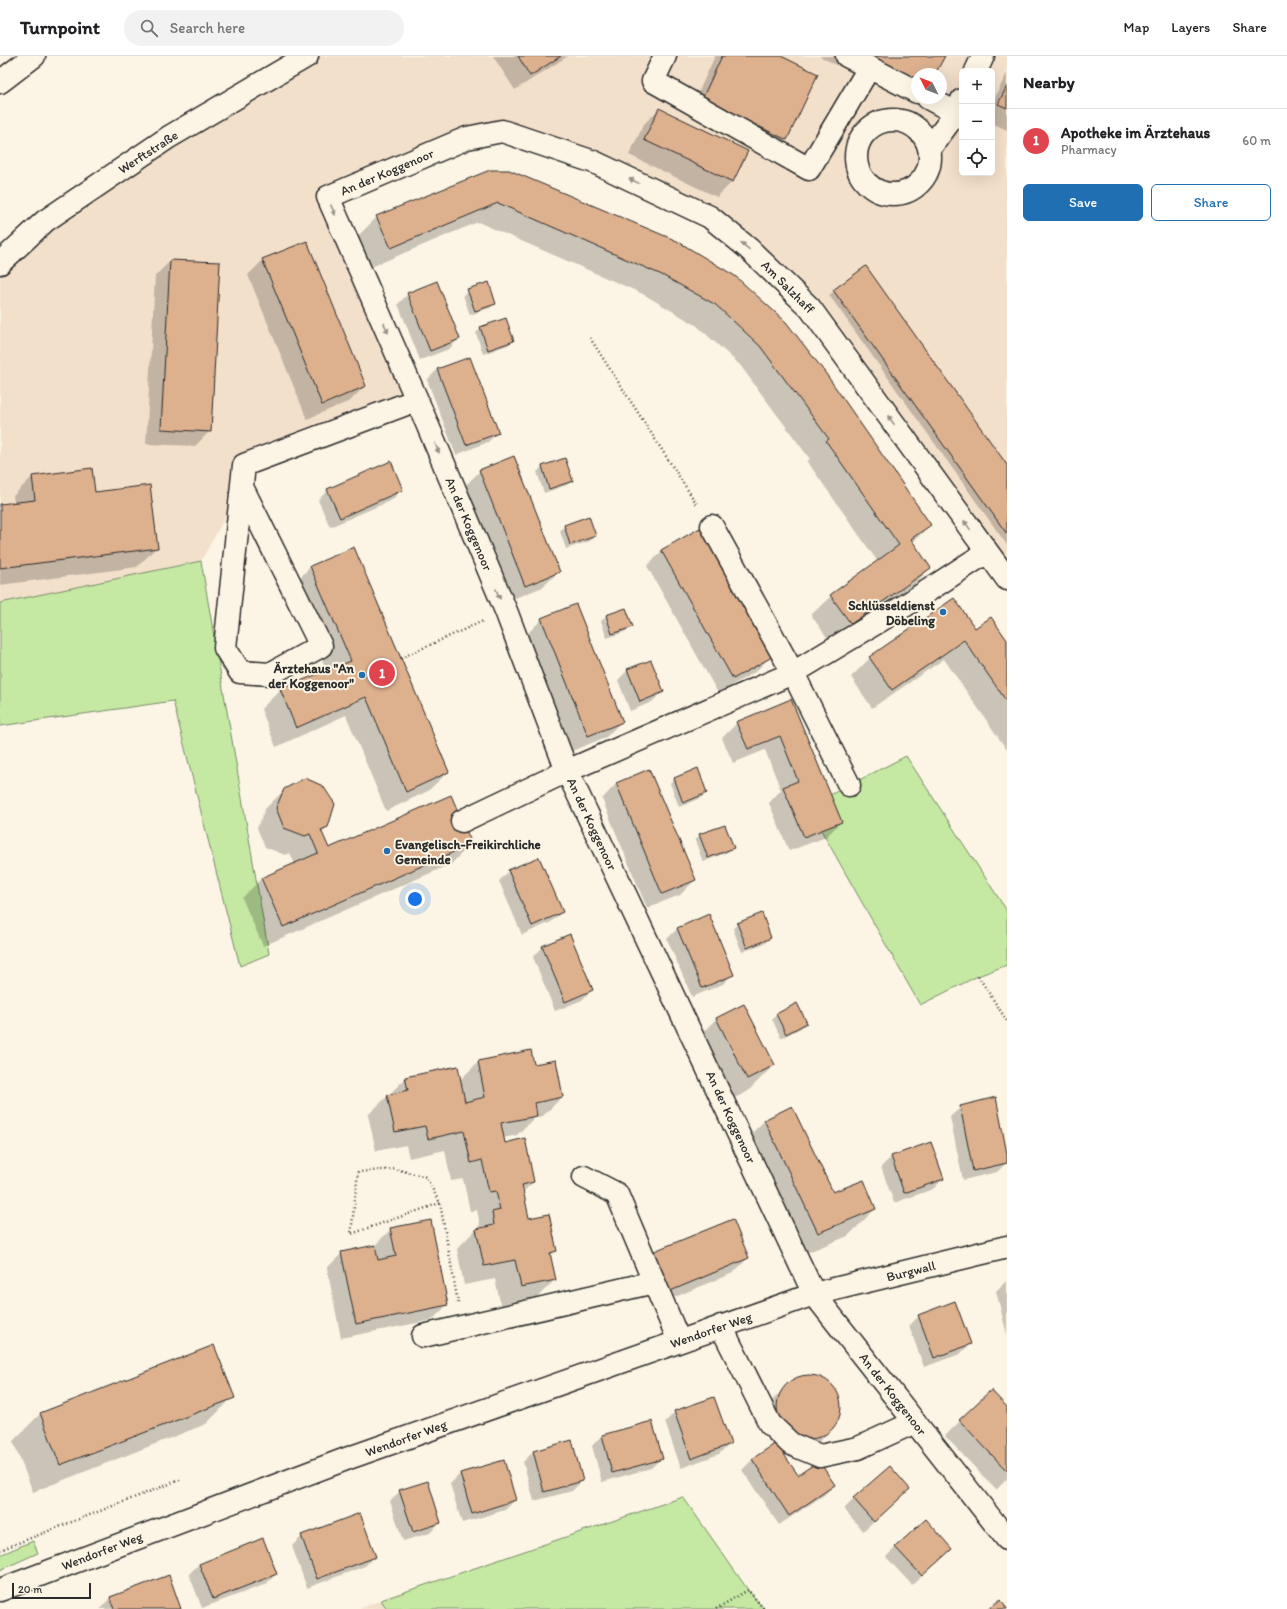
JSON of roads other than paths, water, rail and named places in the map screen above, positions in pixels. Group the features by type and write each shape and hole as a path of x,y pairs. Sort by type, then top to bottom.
{"street":[{"path":"0,82 34,56"},
{"name":"Werftstraße","path":"0,263 45,221 170,137 307,56"},
{"path":"666,56 653,81 809,169 869,68"},
{"path":"847,56 911,89"},
{"path":"977,68 983,56"},
{"path":"930,148 959,106 947,103"},
{"name":"Am Salzhaff","path":"467,138 502,131 594,162 710,217 749,249 810,308 1007,579"},
{"name":"An der Koggenoor","path":"467,138 328,197 417,400 506,611 567,771 814,1294 1007,1539"},
{"path":"242,487 321,646 270,674 240,672 225,648 244,465 417,400"},
{"path":"712,526 793,673 849,785"},
{"path":"462,821 567,771 793,673 906,605 987,552"},
{"path":"584,1177 617,1194 679,1341"},
{"name":"Burgwall","path":"814,1294 1007,1247"},
{"path":"423,1336 654,1282"},
{"name":"Wendorfer Weg","path":"0,1590 346,1459 814,1294"},
{"path":"721,1326 770,1424 791,1444 820,1456 858,1448 915,1422"}],"place":[{"name":"Schlüsseldienst Döbeling","path":"943,612"},
{"name":"Apotheke im Ärztehaus","path":"382,673"},
{"name":"Ärztehaus \"An der Koggenoor\"","path":"362,675"},
{"name":"Evangelisch-Freikirchliche Gemeinde","path":"387,851"}]}
